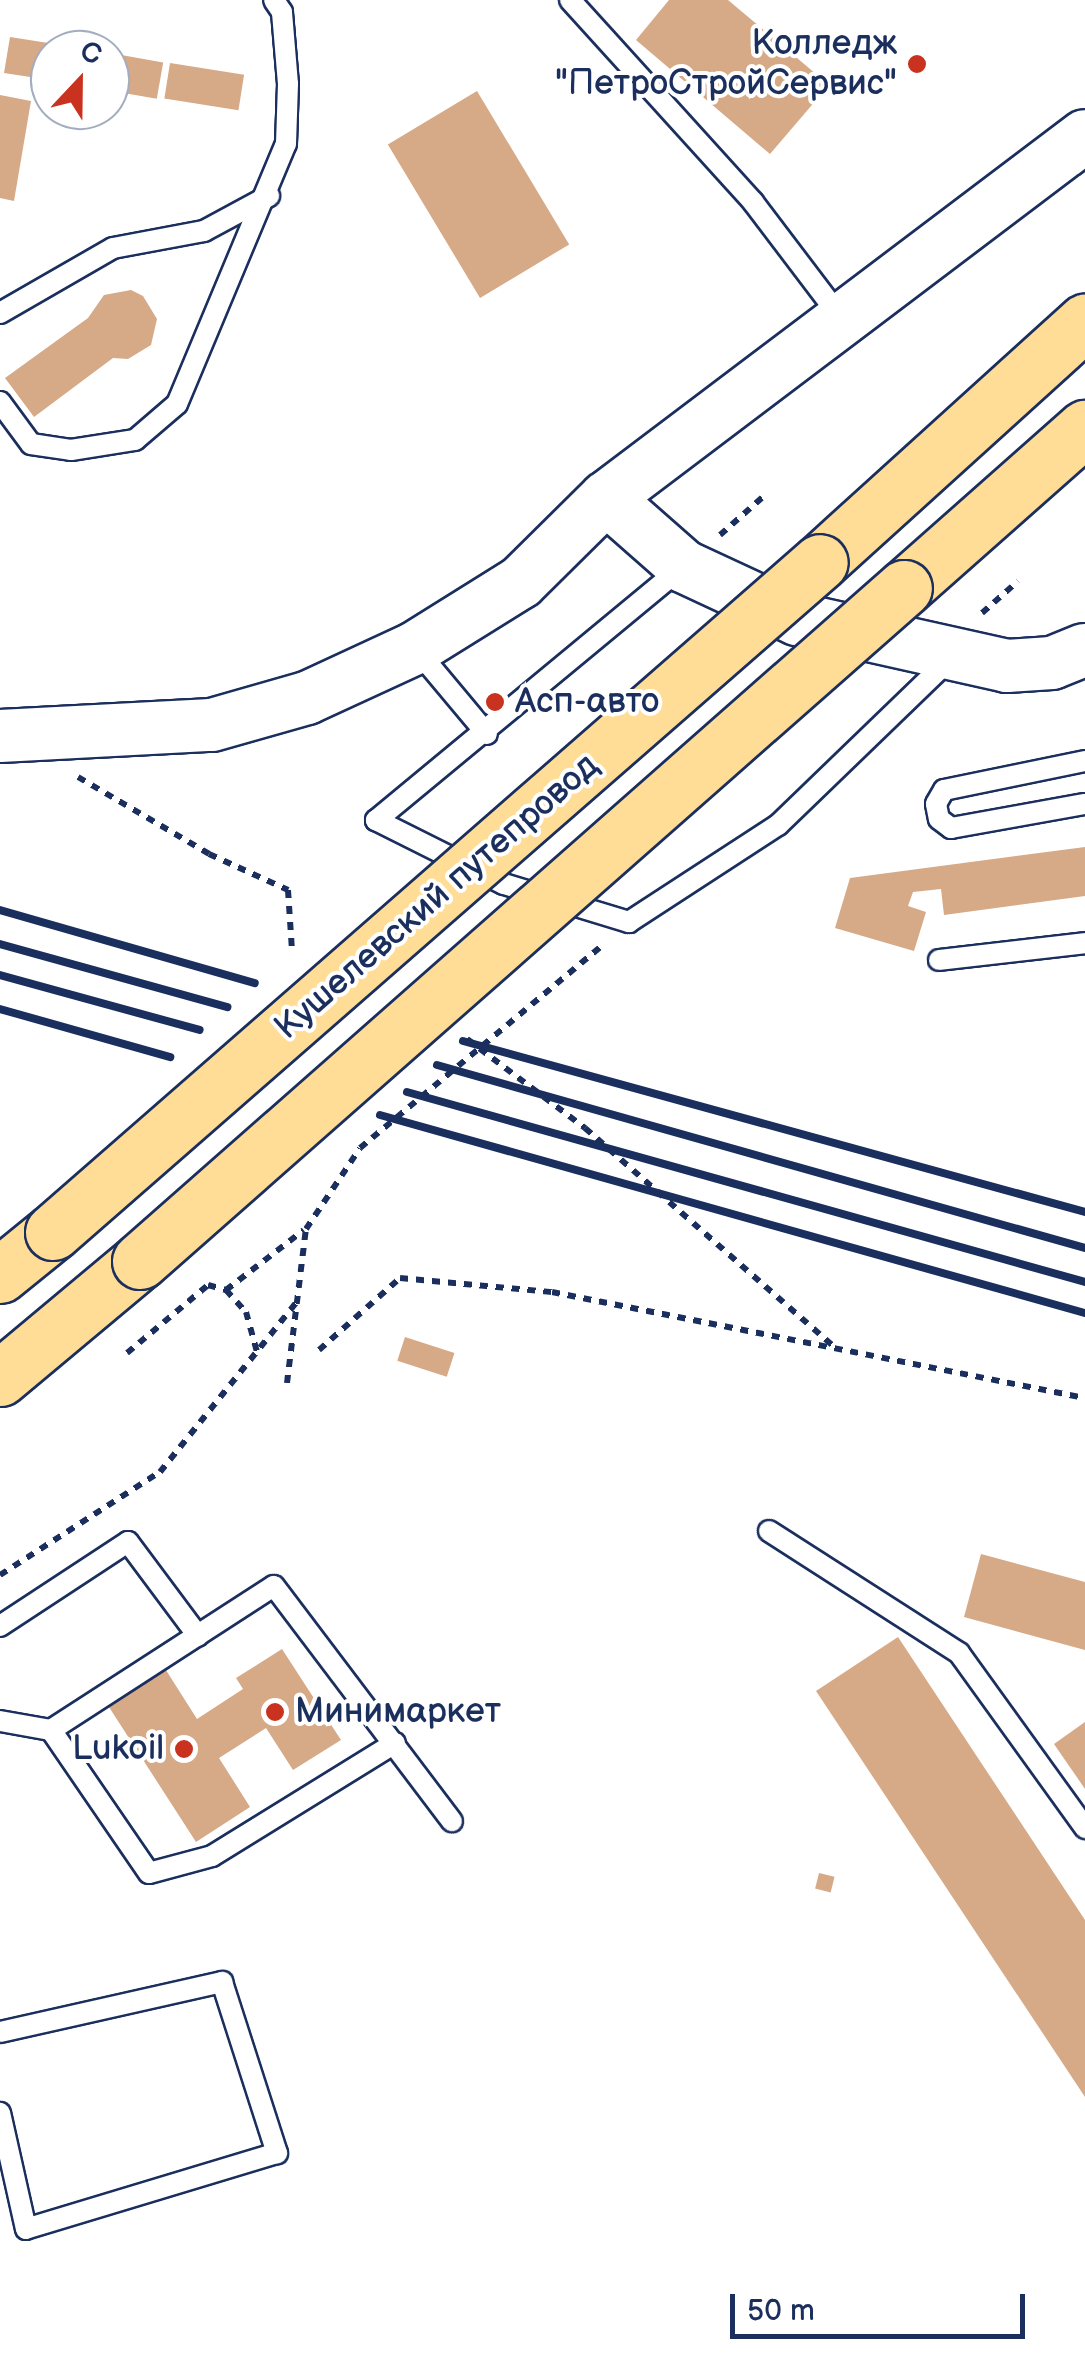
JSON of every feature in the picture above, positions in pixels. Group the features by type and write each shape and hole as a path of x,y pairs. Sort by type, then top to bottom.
{"main road":[{"path":"0,706 131,705 206,694 291,670 382,628 606,498 1085,136"},
{"name":"Кушелевский путепровод","path":"0,1275 820,562 1085,322"},
{"path":"0,1378 140,1261 1085,428"},
{"path":"606,498 797,619 1007,666 1052,663 1085,650"},
{"path":"0,736 212,725 307,698 415,648 521,582 606,498"}],"lane":[{"path":"0,402 31,444 72,450 135,440 177,404 269,196 286,144 288,84 282,12 274,0"},
{"path":"570,0 753,202 843,320"},
{"path":"0,314 113,248 204,231 269,196"},
{"path":"698,553 487,734 376,820 504,884 630,922 778,824 954,656"},
{"path":"415,648 487,734"},
{"path":"1085,761 944,790 936,804 939,819 951,828 1085,804"},
{"path":"939,960 1085,943"},
{"path":"769,1531 960,1653 1085,1828"},
{"path":"0,1626 128,1542 198,1636"},
{"path":"0,1722 51,1730 274,1586 452,1821"},
{"path":"51,1730 149,1873 212,1856 394,1744"},
{"path":"0,2032 222,1982 276,2153 26,2229 0,2113"}],"path":[{"path":"698,553 764,496"},
{"path":"78,776 209,854 288,890 292,951"},
{"path":"226,1290 306,1229 360,1148 485,1048 630,922"},
{"path":"467,1038 485,1048 836,1348"},
{"path":"287,1383 306,1229"},
{"path":"319,1350 400,1278 552,1292 1085,1398"},
{"path":"126,1353 208,1285 226,1290 246,1312 257,1352"},
{"path":"0,1575 160,1472 297,1302"}],"building":[{"path":"669,0 728,0 829,85 770,154 636,40"},
{"path":"10,37 30,40 30,77 4,73"},
{"path":"130,57 163,62 157,99 130,94"},
{"path":"170,63 244,75 238,110 164,99"},
{"path":"477,91 569,244 480,298 388,145"},
{"path":"0,95 30,101 30,107 14,201 0,198"},
{"path":"131,290 143,296 157,319 151,345 128,359 113,358 34,417 5,378 88,318 104,295"},
{"path":"1085,847 1085,896 944,915 941,889 913,892 908,906 926,912 914,951 835,928 850,878"},
{"path":"405,1337 454,1353 447,1377 397,1361"},
{"path":"981,1554 1085,1582 1085,1650 964,1617"},
{"path":"898,1637 1085,1920 1085,2097 816,1691"},
{"name":"Lukoil","path":"282,1649 341,1740 293,1770 266,1728 219,1758 250,1807 196,1842 107,1704 164,1667 197,1719 243,1689 236,1678"},
{"path":"1085,1722 1085,1789 1054,1744"},
{"path":"819,1873 835,1877 831,1892 815,1889"}],"railway":[{"path":"0,910 255,983"},
{"path":"0,944 227,1007"},
{"path":"0,975 200,1030"},
{"path":"0,1009 170,1057"},
{"path":"463,1041 1085,1212"},
{"path":"437,1065 1085,1248"},
{"path":"407,1092 1085,1282"},
{"path":"380,1115 1085,1313"}],"place":[{"name":"Колледж \"ПетроСтройСервис\"","path":"917,64"},
{"name":"Асп-авто","path":"495,702"},
{"name":"Минимаркет","path":"275,1712"},
{"name":"Lukoil","path":"184,1749"}]}
